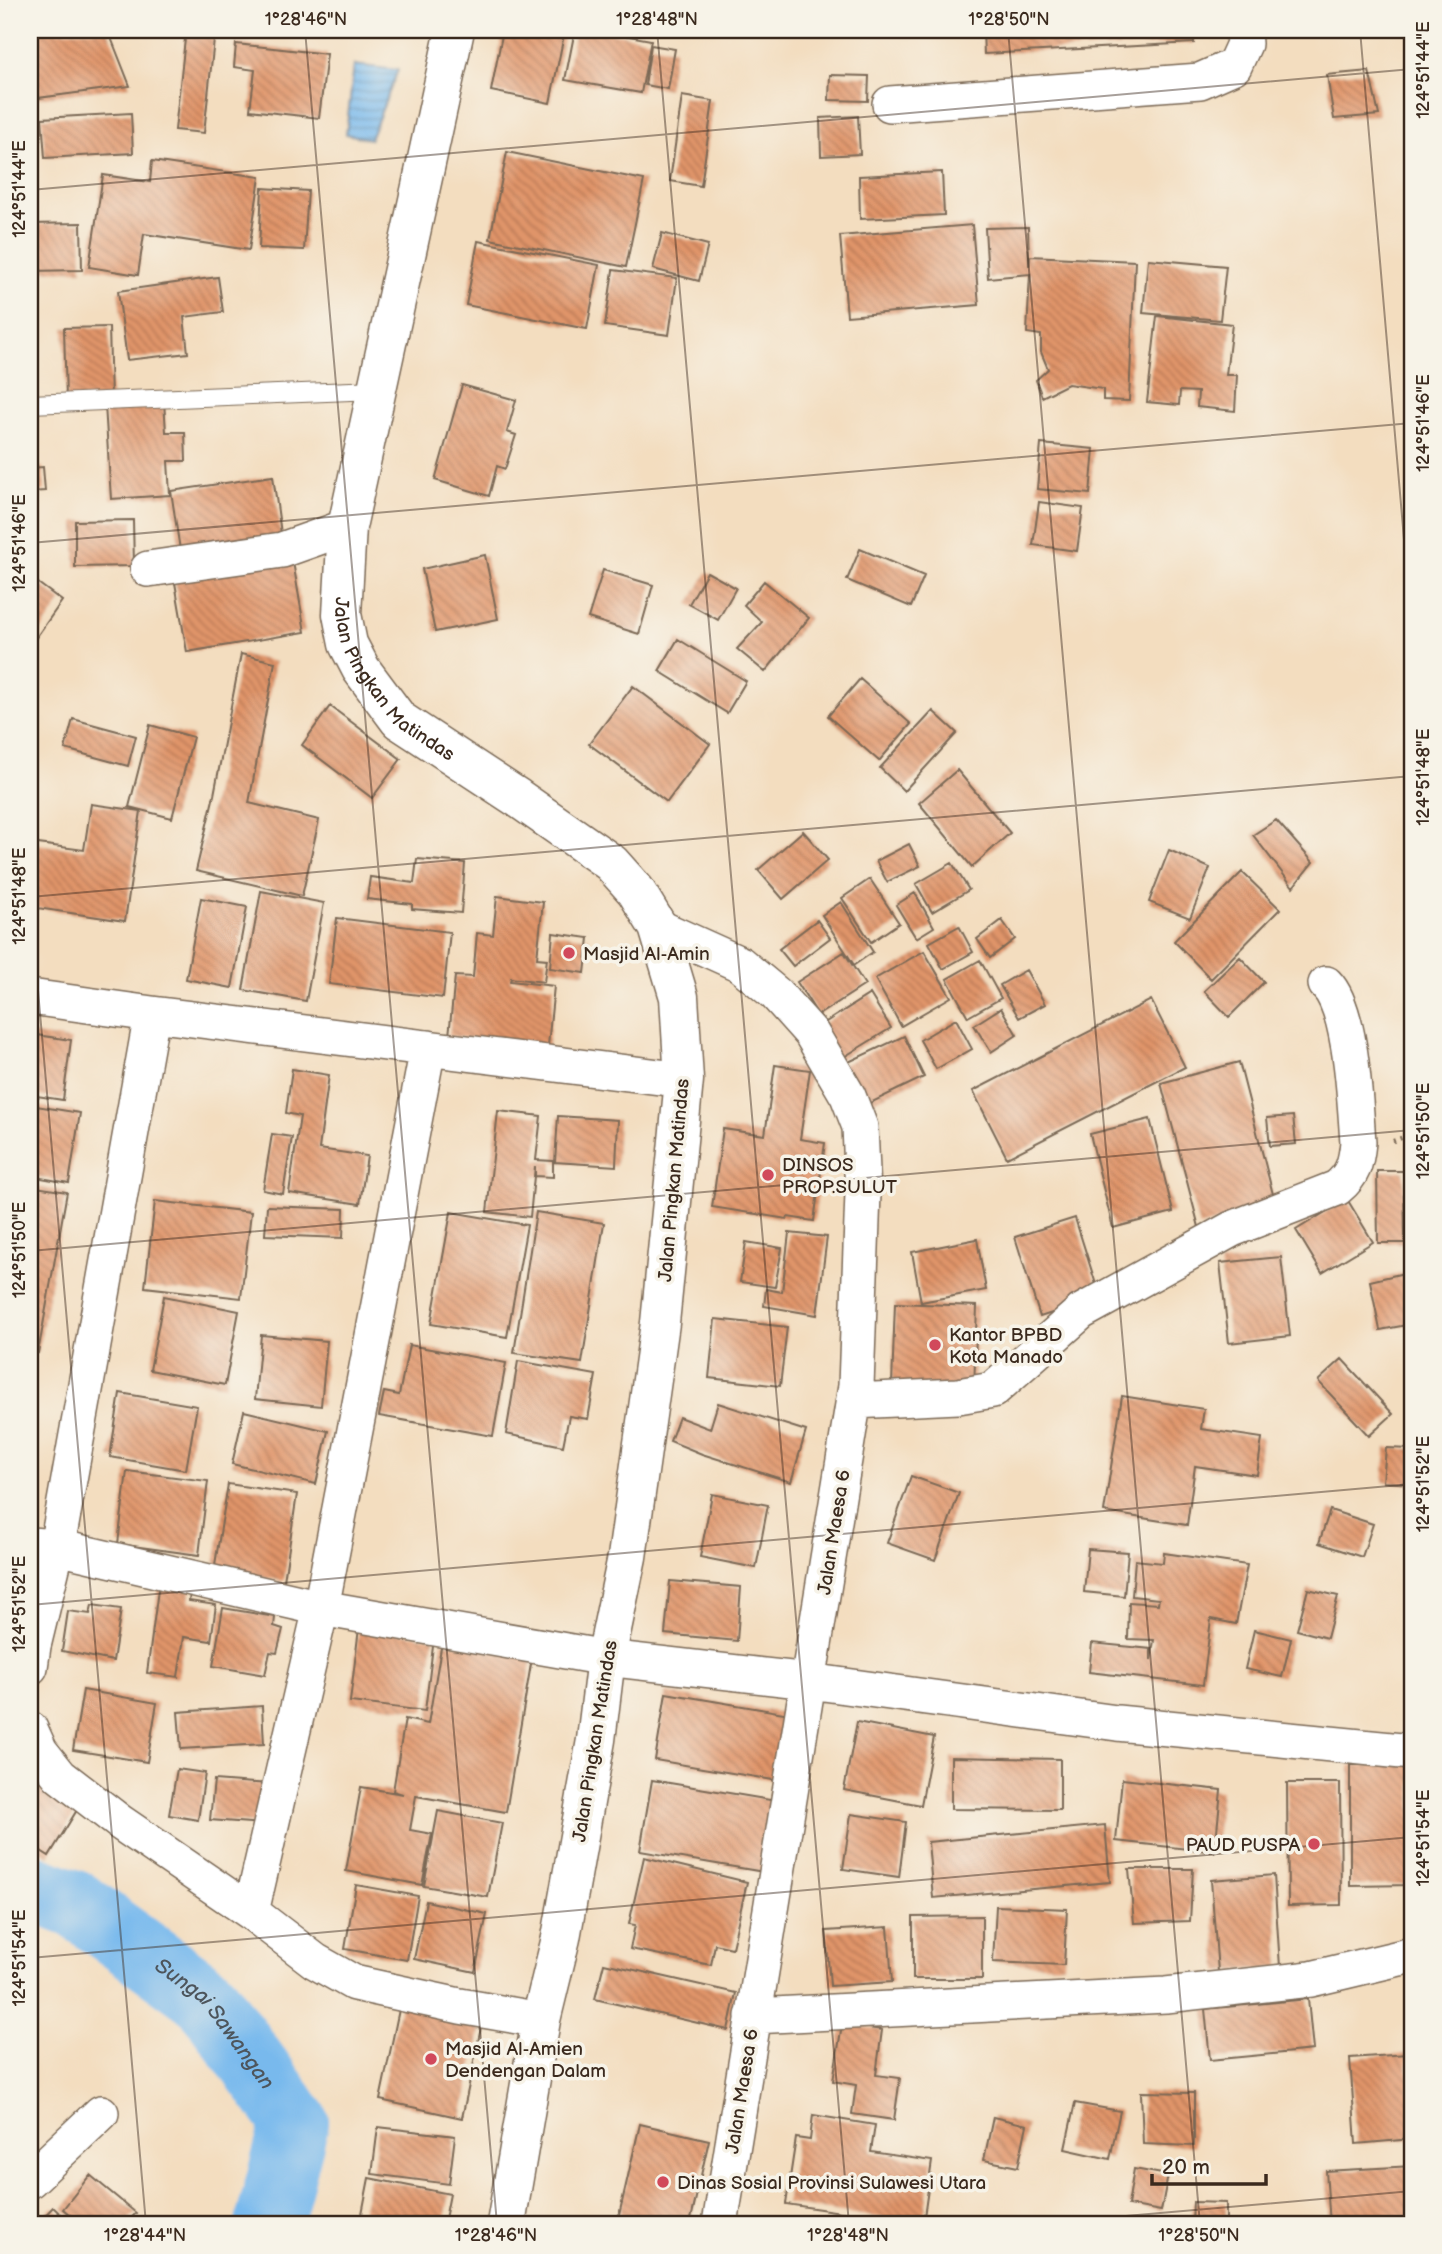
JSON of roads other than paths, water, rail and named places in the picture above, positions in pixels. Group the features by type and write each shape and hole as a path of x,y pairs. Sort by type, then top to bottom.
{"street":[{"name":"Jalan Pingkan Matindas","path":"455,30 346,527 342,614 348,644 380,697 399,720 611,863 636,891 658,927 679,997 684,1080 660,1323 627,1557 606,1658 596,1740 561,1938 541,2020 506,2224"},
{"path":"890,104 1200,81 1234,66 1244,44 1243,30"},
{"path":"148,569 282,550 346,527"},
{"name":"Jalan Maesa 6","path":"658,927 740,964 776,994 811,1033 848,1096 860,1128 863,1193 856,1386 720,2224"},
{"path":"854,1401 958,1396 993,1390 1081,1312 1232,1228 1337,1188 1349,1178 1357,1156 1357,1142 1347,1036 1334,992 1326,984"},
{"path":"30,997 684,1080"},
{"path":"30,1667 43,1546 152,1014"},
{"path":"251,1912 321,1608 428,1048"},
{"path":"43,1546 321,1608 606,1658 809,1681 1117,1723 1412,1752"},
{"path":"30,1729 40,1751 60,1776 121,1823 251,1912 315,1961 354,1983 448,2004 541,2020"},
{"path":"753,2016 1166,1995 1311,1979 1412,1955"},
{"path":"30,2180 101,2113"}],"lane":[{"path":"30,404 376,390"}],"water":[{"path":"354,65 398,70 370,139 346,134"}],"waterway":[{"name":"Sungai Sawangan","path":"30,1887 77,1905 206,1998 295,2122 269,2224"}],"place":[{"name":"Masjid Al-Amin","path":"569,953"},
{"name":"DINSOS PROP.SULUT","path":"768,1175"},
{"name":"Kantor BPBD Kota Manado","path":"935,1345"},
{"name":"PAUD PUSPA","path":"1314,1844"},
{"name":"Masjid Al-Amien Dendengan Dalam","path":"431,2059"},
{"name":"Dinas Sosial Provinsi Sulawesi Utara","path":"663,2182"}]}
